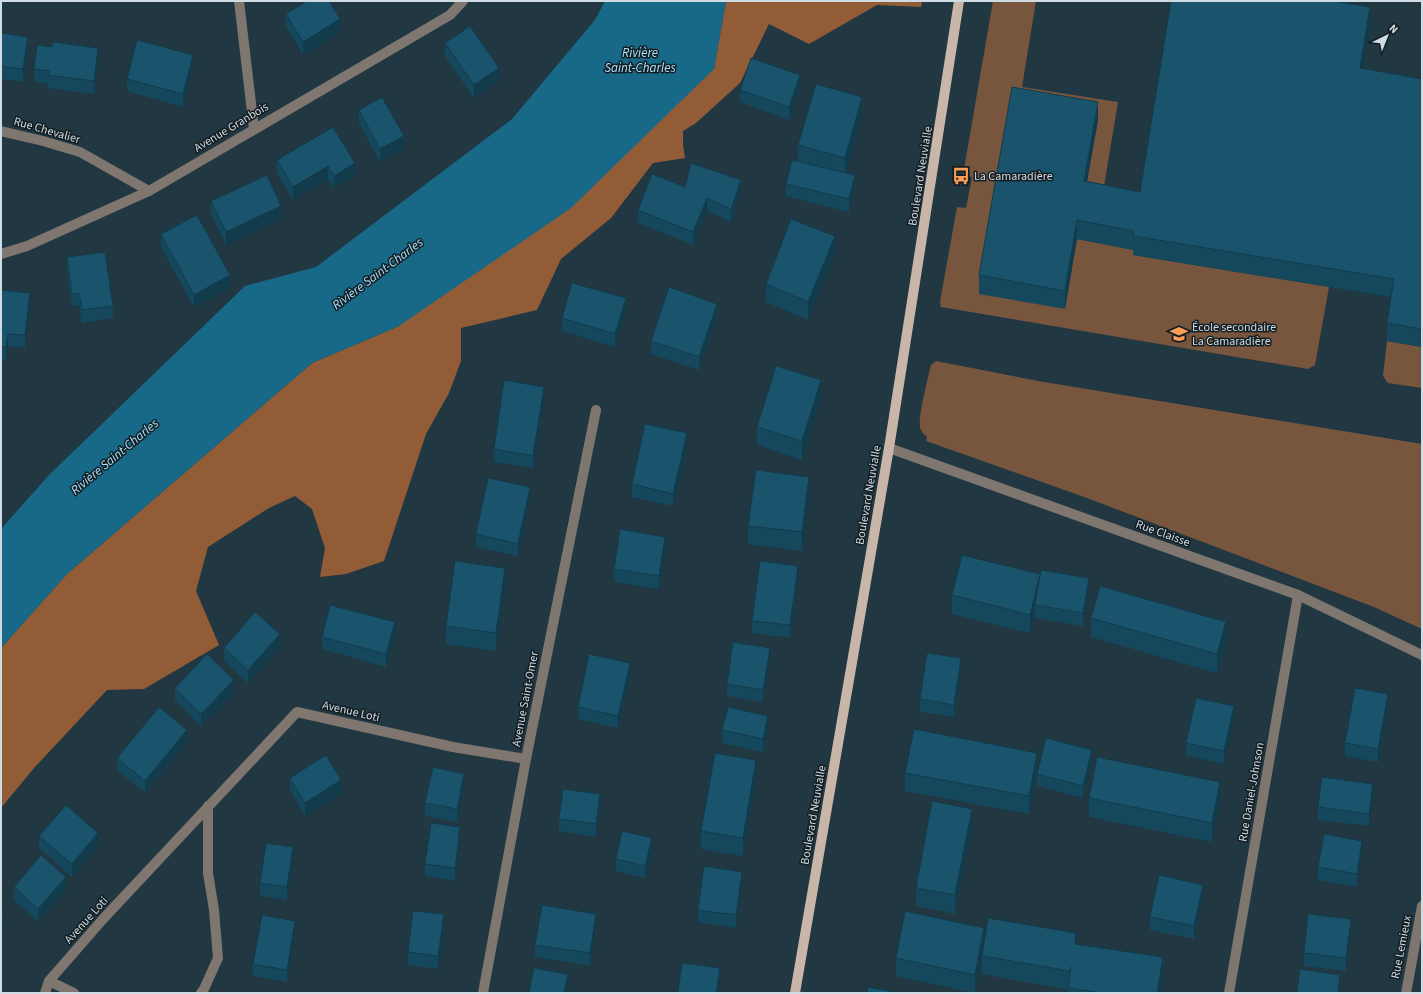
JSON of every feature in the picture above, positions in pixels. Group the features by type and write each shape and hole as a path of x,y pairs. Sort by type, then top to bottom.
{"main road":[{"name":"Boulevard Neuvialle","path":"795,993 889,448 959,1"}],"street":[{"path":"239,1 254,129"},
{"name":"Avenue Granbois","path":"1,254 27,246 149,191 450,15 463,1"},
{"name":"Rue Chevalier","path":"1,131 80,152 149,191"},
{"name":"Avenue Saint-Omer","path":"483,993 526,759 596,410"},
{"name":"Rue Claisse","path":"889,448 1298,595 1422,654"},
{"name":"Rue Daniel-Johnson","path":"1229,993 1298,595"},
{"name":"Avenue Loti","path":"45,993 49,981 104,919 297,712 453,747 526,759"},
{"path":"201,993 218,958 214,910 208,873 208,806"},
{"name":"Rue Lemieux","path":"1406,993 1422,906"},
{"path":"49,981 74,993"}],"shaded area":[{"path":"726,1 922,1 921,7 877,5 809,44 769,24 740,83 696,123 683,131 685,158 653,163 611,218 561,259 537,310 461,328 461,361 449,393 426,434 384,561 346,574 320,577 325,548 312,509 295,496 269,508 208,547 196,591 219,645 144,689 107,690 34,768 1,808 1,648 67,574 312,363 399,326 714,69"},
{"path":"993,1 1036,1 1022,87 1118,102 1102,198 1084,199 1077,239 1134,250 1133,255 1329,287 1315,365 1308,369 941,307 940,302 957,207 966,208 972,177 963,175"},
{"path":"1387,341 1422,347 1422,388 1388,383 1383,376"},
{"path":"936,361 1038,381 1422,444 1422,629 1374,607 1087,498 926,441 927,437 922,432 920,427 920,414 931,365"}],"water":[{"name":"Rivière Saint-Charles","path":"605,1 726,1 714,69 571,208 399,326 312,363 67,574 1,648 1,529 49,475 245,286 316,267 512,119 595,20"}],"building":[{"path":"307,1 329,1 340,19 303,42 286,14"},
{"path":"1171,1 1333,1 1370,7 1360,68 1422,79 1422,329 1387,323 1394,279 1133,236 1134,231 1077,220 1065,291 979,275 1012,87 1098,102 1084,181 1140,192"},
{"path":"470,26 499,68 474,85 445,43"},
{"path":"1,33 28,37 23,69 1,66"},
{"path":"137,40 193,55 183,94 127,79"},
{"path":"53,42 98,48 94,81 48,75 49,71 34,69 37,45 52,47"},
{"path":"751,58 800,75 789,107 740,90"},
{"path":"816,84 862,97 845,158 798,145"},
{"path":"382,97 404,136 380,149 359,110"},
{"path":"333,127 355,163 334,176 328,166 293,187 277,160"},
{"path":"792,160 855,175 849,199 786,184"},
{"path":"691,163 741,180 731,209 707,198 693,232 638,210 652,174 685,187"},
{"path":"267,175 281,206 226,232 211,201"},
{"path":"197,215 230,275 194,295 161,234"},
{"path":"791,219 835,236 808,302 766,284"},
{"path":"105,252 113,306 82,310 79,293 72,294 67,257"},
{"path":"572,283 626,298 615,334 562,318"},
{"path":"669,287 717,304 699,357 651,341"},
{"path":"1,290 30,293 25,335 8,334 6,347 1,347"},
{"path":"776,366 821,380 802,441 757,427"},
{"path":"504,380 544,387 533,456 494,449"},
{"path":"645,424 687,433 673,494 632,484"},
{"path":"756,470 809,477 802,532 748,526"},
{"path":"488,478 530,487 518,544 476,534"},
{"path":"620,529 665,537 659,576 614,569"},
{"path":"962,555 1040,574 1030,615 952,595"},
{"path":"455,561 505,568 496,633 446,626"},
{"path":"760,561 798,566 790,625 752,621"},
{"path":"1041,570 1089,578 1083,613 1035,605"},
{"path":"1100,586 1226,622 1217,654 1091,618"},
{"path":"330,605 395,622 386,654 322,637"},
{"path":"255,612 280,634 248,670 224,648"},
{"path":"733,642 770,648 763,690 727,684"},
{"path":"927,653 961,658 954,705 920,699"},
{"path":"207,654 234,680 201,714 175,688"},
{"path":"589,654 630,663 618,716 578,707"},
{"path":"1355,688 1388,694 1378,749 1345,743"},
{"path":"1196,698 1234,706 1224,751 1186,743"},
{"path":"159,707 187,730 145,781 117,758"},
{"path":"728,707 768,716 763,739 722,730"},
{"path":"914,729 1037,753 1029,796 905,773"},
{"path":"1046,738 1092,750 1083,786 1037,774"},
{"path":"715,753 756,760 743,838 701,831"},
{"path":"326,755 341,780 305,803 290,778"},
{"path":"1097,757 1220,782 1212,823 1089,798"},
{"path":"433,767 464,774 457,809 425,803"},
{"path":"1322,777 1373,784 1369,814 1318,807"},
{"path":"563,789 600,794 596,824 559,819"},
{"path":"932,801 972,809 955,895 916,888"},
{"path":"66,805 98,833 72,864 39,836"},
{"path":"431,823 460,827 455,868 425,864"},
{"path":"622,831 652,838 645,866 616,859"},
{"path":"1324,834 1362,841 1357,874 1318,867"},
{"path":"266,843 293,847 287,887 260,883"},
{"path":"41,855 66,877 38,909 14,887"},
{"path":"704,866 742,872 736,915 698,910"},
{"path":"1159,875 1203,885 1194,926 1150,917"},
{"path":"542,905 596,914 590,953 535,945"},
{"path":"413,911 444,914 438,956 408,952"},
{"path":"905,911 984,928 975,975 896,958"},
{"path":"1,914 4,917 1,921"},
{"path":"1308,914 1351,919 1346,958 1304,953"},
{"path":"262,915 295,921 287,970 253,964"},
{"path":"988,918 1076,933 1075,944 1163,957 1157,993 1102,993 1068,988 1071,967 1070,971 982,956"},
{"path":"682,963 720,968 716,993 678,993"},
{"path":"534,968 568,974 564,993 529,993"},
{"path":"1300,969 1340,975 1338,993 1297,993"},
{"path":"868,987 900,993 867,993"}],"place":[{"name":"La Camaradière","path":"961,176"},
{"name":"École secondaire La Camaradière","path":"1179,334"}]}
